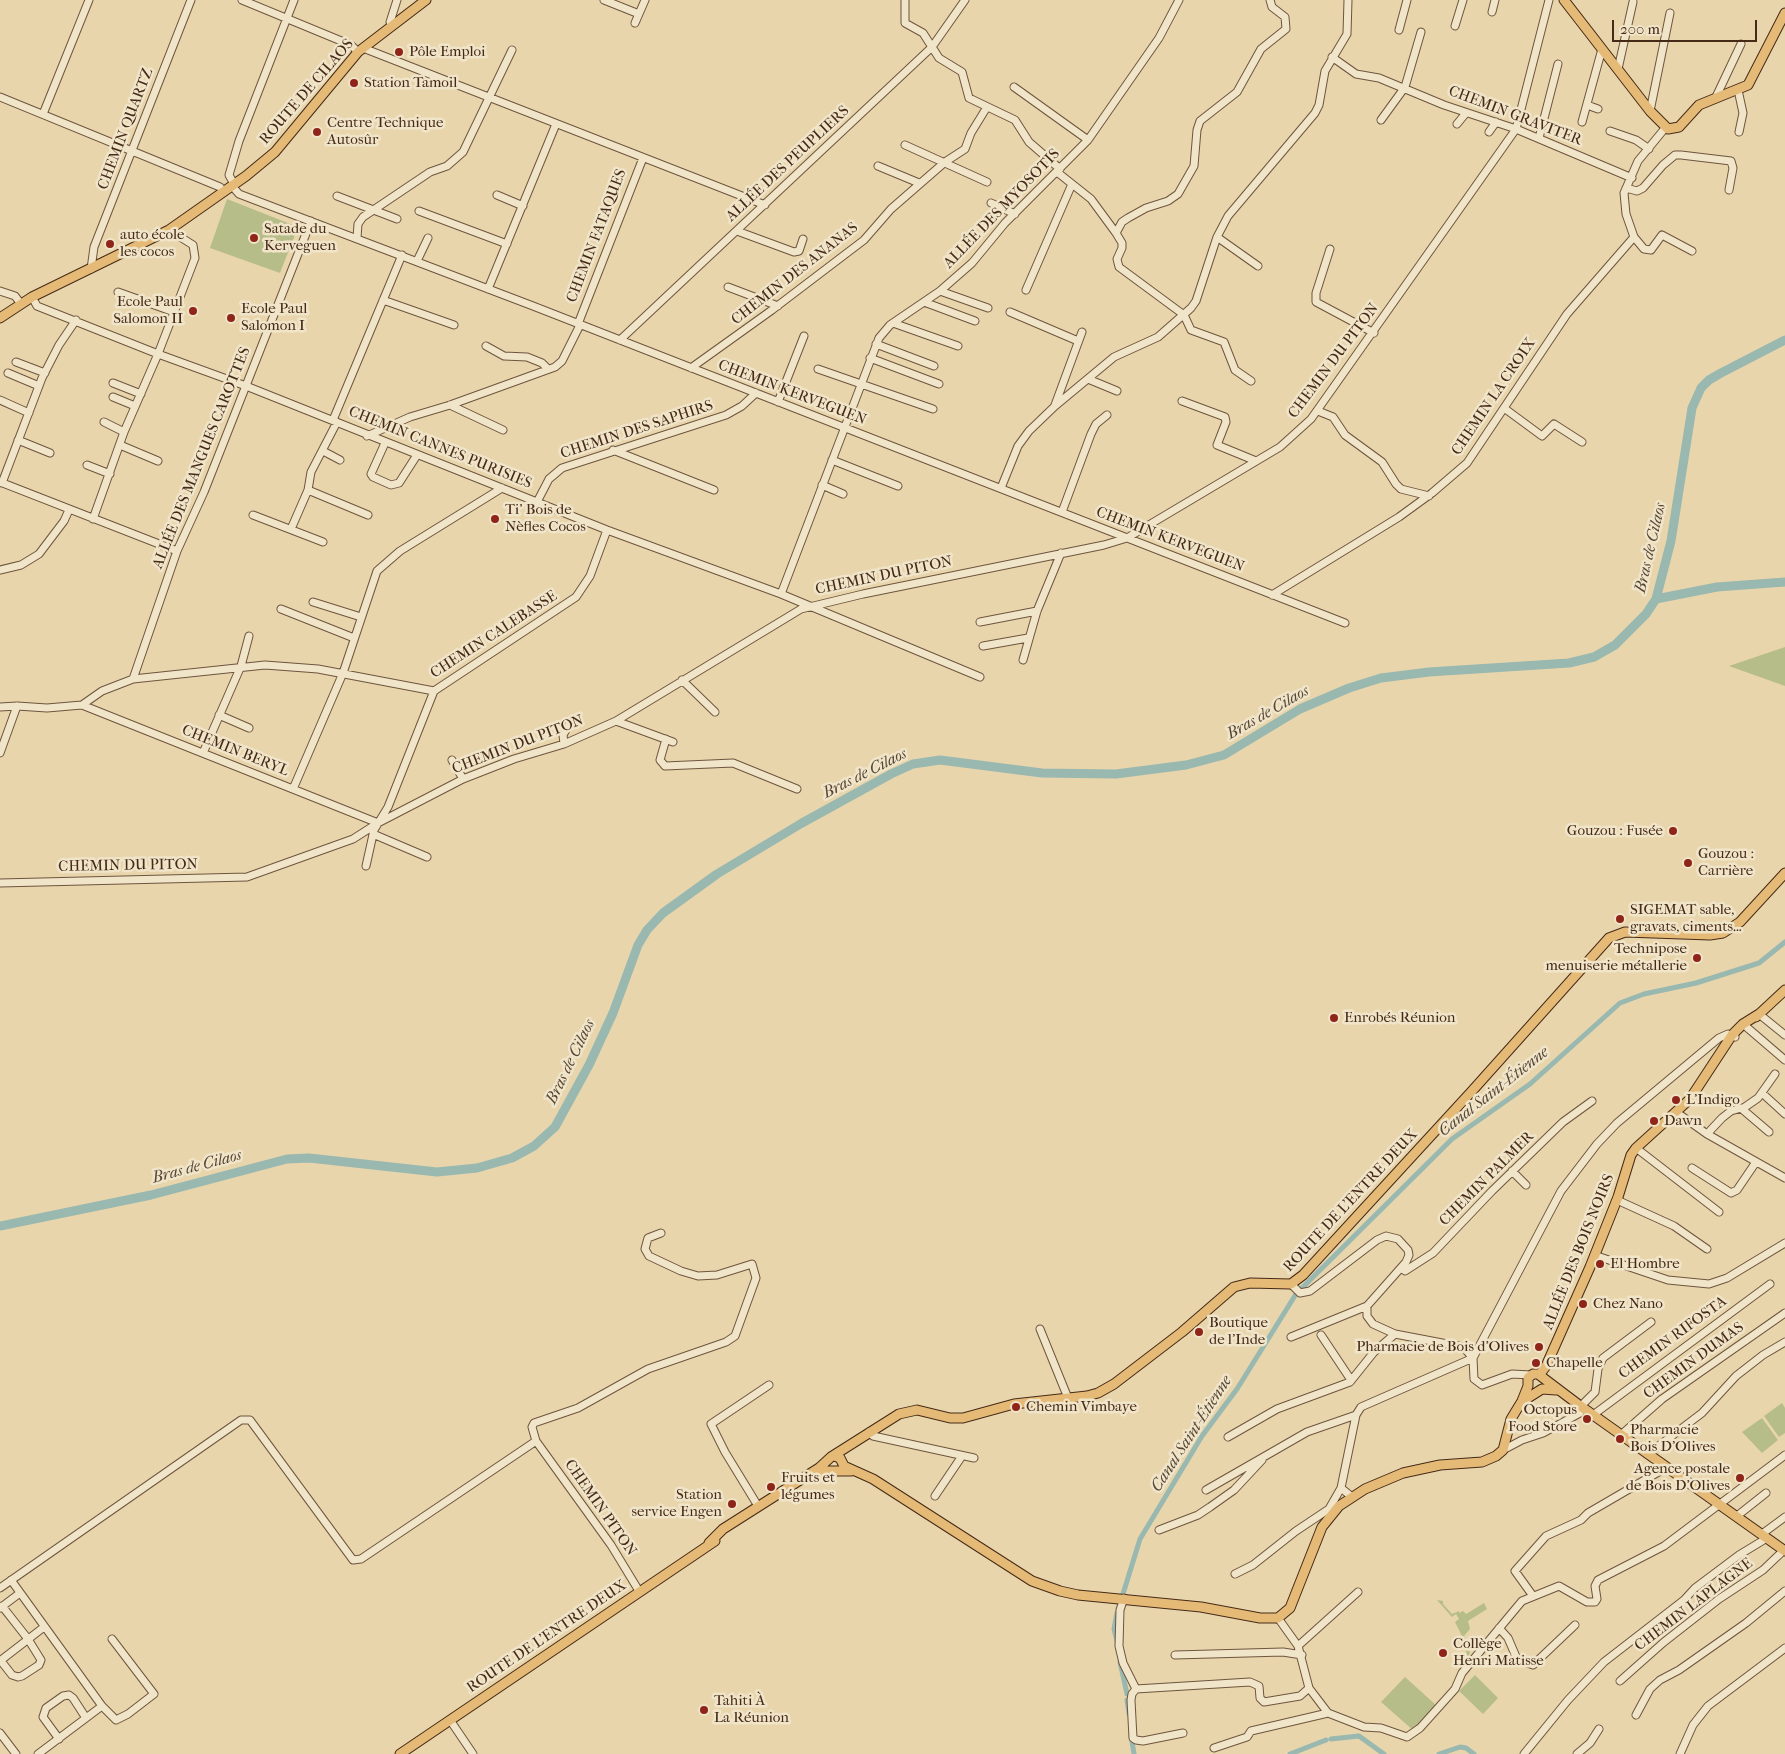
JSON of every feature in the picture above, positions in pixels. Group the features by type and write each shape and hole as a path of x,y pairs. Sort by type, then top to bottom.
{"main road":[{"name":"ROUTE DE CILAOS","path":"0,318 32,297 91,270 168,230 224,192 275,152 360,50 426,0"},
{"path":"1564,0 1650,111 1666,127 1674,129 1679,127 1696,107 1738,90 1751,80 1785,13"},
{"name":"ROUTE DE L'ENTRE DEUX","path":"828,1467 828,1458 839,1463 845,1449 892,1417 910,1410 963,1418 1014,1404 1087,1396 1114,1384 1190,1325 1234,1287 1250,1283 1291,1284 1311,1266 1460,1105 1609,938 1625,932 1710,935 1723,933 1740,922 1785,873"},
{"name":"ALLÉE DES BOIS NOIRS","path":"1503,1450 1511,1419 1546,1366 1617,1200 1628,1166 1638,1149 1697,1092 1723,1051 1744,1025 1785,990"},
{"path":"1535,1382 1558,1390 1785,1551"},
{"path":"828,1467 834,1473 839,1463 873,1479 1032,1581 1078,1595 1124,1598 1201,1607 1260,1618 1278,1618 1290,1608 1322,1527 1339,1506 1382,1480 1403,1473 1440,1465 1482,1462 1503,1450"},
{"name":"ROUTE DE L'ENTRE DEUX","path":"709,1544 722,1529 758,1506 828,1467"},
{"name":"ROUTE DE L'ENTRE DEUX","path":"400,1754 796,1485 828,1467"}],"street":[{"path":"43,114 89,0"},
{"name":"CHEMIN QUARTZ","path":"91,270 94,247 191,0"},
{"path":"242,0 360,50 490,98 765,205"},
{"path":"233,185 229,175 239,141 294,0"},
{"path":"392,24 390,22 397,0"},
{"path":"604,0 639,14"},
{"path":"635,23 645,0"},
{"path":"905,0 905,23 923,33 939,58 962,72 969,98 1016,120 1029,142 1072,184 1091,199 1116,233 1122,248 1116,259 1117,265 1184,315 1191,330 1224,342 1235,370 1251,381"},
{"name":"ALLÉE DES PEUPLIERS","path":"620,340 932,47 965,0"},
{"name":"ALLÉE DES MYOSOTIS","path":"781,594 876,344 893,323 940,291 972,263 1005,223 1088,140 1159,38 1178,0"},
{"path":"1116,233 1122,222 1128,218 1146,208 1168,201 1178,194 1194,166 1197,130 1200,121 1237,92 1261,49 1286,29 1285,17 1272,7 1270,0"},
{"path":"1001,488 1018,446 1029,431 1055,406 1114,357 1158,337 1184,315 1196,300 1217,237 1236,205 1315,113 1319,104 1322,80 1332,57 1347,34 1348,0"},
{"path":"1399,30 1407,0"},
{"path":"1455,26 1463,0"},
{"path":"1492,12 1495,0"},
{"name":"CHEMIN DU PITON","path":"0,883 247,877 353,839 378,823 463,779 514,759 564,744 616,721 801,609 1104,545 1127,538 1289,440 1318,411 1516,129 1549,0"},
{"path":"1618,69 1633,2"},
{"path":"1650,111 1670,13"},
{"path":"1380,120 1405,87 1421,32"},
{"path":"1715,98 1741,44"},
{"path":"1582,122 1602,49"},
{"path":"357,238 359,222 430,172 447,166 462,152 512,50"},
{"name":"CHEMIN GRAVITER","path":"1332,57 1356,74 1374,76 1405,87 1466,112 1539,138 1632,178"},
{"path":"1539,138 1558,64"},
{"path":"1014,87 1088,140"},
{"path":"1738,90 1743,113 1739,132"},
{"path":"0,97 220,187 224,192"},
{"path":"1587,105 1598,109"},
{"name":"CHEMIN DES ANANAS","path":"691,368 778,306 864,240 891,209 919,183 965,149 971,133 987,107"},
{"path":"1457,124 1466,112"},
{"path":"1489,132 1496,122"},
{"path":"488,289 556,124"},
{"path":"1666,127 1650,149 1640,157 1624,194 1625,209 1634,237 1646,250 1653,248 1662,235 1692,251"},
{"path":"1610,132 1636,140 1650,149"},
{"path":"905,146 987,182"},
{"path":"1626,188 1637,191 1643,188 1653,174 1669,159 1681,155 1731,161 1733,168 1729,190"},
{"name":"CHEMIN FATAQUES","path":"548,369 562,361 579,324 642,158"},
{"path":"878,166 919,183"},
{"path":"1026,290 1072,184"},
{"name":"CHEMIN KERVEGUEN","path":"233,185 239,194 418,261 1345,623"},
{"path":"497,195 523,206"},
{"path":"336,196 397,219"},
{"path":"990,203 1015,214"},
{"path":"419,211 507,244"},
{"name":"ALLÉE DES MANGUES CAROTTES","path":"133,678 177,551 246,386 311,221"},
{"path":"93,519 124,432 174,312 195,251 193,245 168,230"},
{"path":"737,231 794,252 798,251 803,239"},
{"path":"1217,237 1258,266"},
{"name":"CHEMIN LA CROIX","path":"1272,594 1429,496 1467,464 1567,314 1634,237"},
{"path":"418,261 428,238"},
{"path":"1330,249 1316,293 1316,302 1374,333"},
{"path":"291,529 308,490 311,472 323,451 402,255"},
{"path":"728,287 778,306"},
{"path":"0,291 16,296 22,304"},
{"path":"940,291 988,308"},
{"path":"118,292 174,312"},
{"name":"CHEMIN CANNES PURISIES","path":"32,297 38,306 335,421 367,436 607,530 781,594 980,677"},
{"path":"383,300 454,325"},
{"path":"924,302 975,321"},
{"path":"1010,312 1078,341"},
{"path":"76,320 59,345 39,386 1,483 177,551"},
{"path":"893,323 958,346"},
{"path":"1055,406 1082,332"},
{"path":"778,402 804,336"},
{"path":"876,344 934,366"},
{"path":"367,436 410,417 450,405 548,369 542,363 527,357 504,356 486,346"},
{"path":"870,358 939,384"},
{"path":"16,362 45,373"},
{"path":"818,370 933,409"},
{"path":"8,373 39,386"},
{"path":"1088,379 1117,391"},
{"path":"113,383 141,394"},
{"name":"CHEMIN DES SAPHIRS","path":"537,502 554,473 613,450 726,415 742,406 756,393"},
{"path":"113,397 135,406"},
{"path":"0,400 29,413"},
{"path":"1182,401 1225,417 1226,422 1217,445 1256,461"},
{"path":"450,405 503,430"},
{"path":"1504,408 1542,436 1554,424 1582,442"},
{"path":"1318,411 1333,417 1345,435 1382,462 1401,489 1429,496"},
{"path":"1062,512 1096,424 1106,415"},
{"path":"104,422 124,432"},
{"path":"18,440 50,453"},
{"path":"385,443 371,474 373,477 391,484 399,483 417,455"},
{"path":"120,445 158,461"},
{"path":"613,450 714,490"},
{"path":"323,451 340,460"},
{"path":"832,460 898,486"},
{"path":"87,465 110,474"},
{"path":"822,485 843,494"},
{"path":"293,789 342,673 373,578 383,565 400,551 502,488"},
{"path":"308,490 368,515"},
{"path":"0,570 21,565 39,554 64,521 69,510"},
{"path":"253,516 323,542"},
{"name":"CHEMIN CALEBASSE","path":"366,866 373,834 388,807 434,691 576,597 590,576 607,530"},
{"path":"1023,660 1037,611 1061,553"},
{"path":"313,602 361,617"},
{"path":"281,609 354,638"},
{"path":"980,622 1037,611"},
{"path":"203,753 241,666 249,636"},
{"path":"983,646 1028,638"},
{"path":"0,707 47,708 82,705 102,690 133,678 241,666 291,665 434,691"},
{"path":"682,680 715,712"},
{"name":"CHEMIN BERYL","path":"82,705 378,823"},
{"path":"0,752 17,706"},
{"path":"219,715 248,728"},
{"path":"616,721 669,741 660,760 665,766 732,764 797,788"},
{"path":"564,744 563,735 570,723"},
{"path":"452,760 463,779"},
{"path":"373,834 427,857"},
{"path":"1759,1014 1785,1035"},
{"path":"1744,1025 1785,1060"},
{"path":"1535,1382 1517,1374 1488,1385 1478,1384 1474,1379 1473,1358 1561,1191 1597,1144 1617,1123 1666,1080 1723,1035 1734,1036"},
{"path":"1707,1134 1722,1118 1742,1109 1762,1093 1774,1074"},
{"path":"1762,1093 1785,1114"},
{"name":"CHEMIN PALMER","path":"1401,1268 1405,1271 1433,1253 1512,1171 1563,1122 1592,1101"},
{"path":"1742,1109 1770,1132"},
{"path":"1676,1112 1707,1134 1785,1178"},
{"path":"1638,1149 1719,1212"},
{"path":"1692,1168 1731,1193 1737,1190 1756,1162"},
{"path":"1512,1171 1526,1185"},
{"path":"1617,1200 1674,1226 1707,1249"},
{"path":"0,1588 90,1523 241,1420 250,1420 354,1560 361,1559 536,1441 532,1427 534,1423 578,1408 648,1369 719,1345 735,1336 756,1278 752,1264 717,1275 698,1276 681,1271 649,1256 645,1249 648,1238 661,1233"},
{"path":"1291,1284 1300,1293 1310,1291 1369,1246 1386,1236 1398,1238 1408,1250 1409,1255 1401,1268 1367,1306 1291,1337"},
{"path":"1594,1255 1673,1281 1709,1284 1727,1278 1785,1243"},
{"name":"CHEMIN RIFOSTA","path":"1593,1415 1770,1284"},
{"path":"1367,1306 1367,1316 1374,1324 1395,1334 1457,1344 1468,1351 1473,1358"},
{"name":"CHEMIN DUMAS","path":"1621,1435 1662,1399 1785,1313"},
{"path":"1503,1450 1522,1440 1550,1430 1580,1413 1582,1407 1595,1392 1598,1369 1603,1358 1651,1322"},
{"path":"1040,1328 1068,1398"},
{"path":"1228,1437 1278,1409 1352,1380 1374,1352 1395,1334"},
{"path":"1321,1336 1352,1380"},
{"path":"1648,1454 1702,1413 1736,1376 1763,1355 1785,1342"},
{"path":"1235,1574 1253,1565 1296,1531 1329,1509 1341,1488 1356,1415 1363,1405 1473,1358"},
{"path":"758,1506 724,1452 711,1424 768,1385"},
{"path":"1206,1490 1307,1432 1356,1415"},
{"path":"869,1432 873,1436 974,1458"},
{"name":"CHEMIN PITON","path":"536,1441 611,1545 639,1591"},
{"path":"1159,1530 1198,1515 1234,1490 1268,1454"},
{"path":"1278,1618 1298,1646 1302,1655 1309,1688 1328,1712 1364,1727 1381,1728 1403,1736 1414,1734 1454,1689 1462,1673 1516,1606 1533,1596 1558,1586 1587,1602 1595,1602 1597,1599 1596,1585 1598,1580 1664,1546 1718,1503 1785,1455"},
{"path":"934,1496 962,1456"},
{"path":"1533,1596 1515,1571 1546,1536 1580,1520 1588,1513 1667,1467"},
{"path":"1341,1488 1352,1497"},
{"path":"1737,1516 1766,1493"},
{"path":"1524,1754 1568,1700 1604,1662 1684,1600 1695,1588 1764,1536 1785,1517"},
{"name":"CHEMIN LAPLAGNE","path":"1620,1681 1671,1636 1719,1599 1763,1570 1785,1551"},
{"path":"11,1580 114,1720 120,1719 154,1694 112,1639"},
{"path":"1636,1715 1650,1689 1660,1680 1679,1670 1746,1623 1785,1591"},
{"path":"1298,1646 1358,1592"},
{"path":"20,1593 1,1607 28,1639 40,1656 39,1664 22,1676 12,1675 0,1661 28,1639 44,1627"},
{"path":"1124,1598 1120,1610 1119,1646 1123,1663 1136,1689"},
{"path":"1499,1628 1508,1638 1517,1659 1533,1665 1575,1625"},
{"path":"1680,1754 1693,1725 1708,1706 1785,1648"},
{"path":"1175,1655 1283,1652 1302,1655"},
{"path":"1183,1732 1143,1741 1133,1738 1131,1700 1132,1694 1136,1689 1250,1682 1259,1686 1260,1698 1264,1702 1304,1694 1309,1688"},
{"path":"60,1739 43,1717 46,1708 63,1696 69,1695 86,1718"},
{"path":"38,1754 102,1706"},
{"path":"1214,1748 1247,1737 1251,1731 1328,1712"},
{"path":"450,1720 473,1754"},
{"path":"1578,1754 1590,1743 1599,1729"},
{"path":"0,1733 16,1754"}],"green space":[{"name":"Satade du Kerveguen","path":"227,199 298,227 280,273 210,248"},
{"path":"1785,647 1785,686 1729,666"},
{"path":"1782,1403 1785,1408 1785,1433 1779,1437 1764,1416"},
{"path":"1762,1418 1778,1440 1762,1453 1742,1432"},
{"path":"1437,1600 1443,1601 1443,1604 1452,1614 1463,1611 1466,1614 1484,1603 1487,1609 1468,1621 1470,1629 1464,1636 1468,1651 1470,1652 1468,1659 1462,1636 1455,1622 1459,1619 1456,1614 1452,1617"},
{"path":"1475,1675 1498,1698 1483,1714 1459,1691"},
{"path":"1405,1677 1437,1706 1414,1731 1381,1702"}],"waterway":[{"name":"Bras de Cilaos","path":"0,1226 151,1195 287,1159 309,1158 437,1172 477,1168 512,1158 534,1146 555,1127 589,1065 613,1013 638,945 647,930 663,913 717,874 802,823 913,764 940,760 1042,773 1116,774 1186,765 1224,755 1300,709 1349,688 1381,678 1429,672 1569,663 1594,657 1615,645 1646,614 1656,599 1671,541 1692,408 1701,388 1709,380 1721,373 1785,340"},
{"path":"1656,599 1717,587 1785,582"},
{"name":"Canal Saint-Étienne","path":"1302,1288 1452,1139 1530,1084 1620,1003 1644,994 1696,983 1759,963 1785,942"},
{"name":"Canal Saint-Étienne","path":"1123,1594 1140,1539 1202,1436 1237,1389 1296,1294"},
{"name":"Canal Saint-Étienne","path":"1117,1613 1114,1629 1117,1641"},
{"name":"Canal Saint-Étienne","path":"1120,1662 1127,1694"},
{"name":"Canal Saint-Étienne","path":"1127,1700 1129,1714"},
{"name":"Canal Saint-Étienne","path":"1131,1735 1134,1754"},
{"name":"Canal Saint-Étienne","path":"1331,1739 1359,1736 1384,1754"},
{"name":"Canal Saint-Étienne","path":"1290,1754 1326,1740"},
{"name":"Canal Saint-Étienne","path":"1439,1754 1460,1747 1466,1748 1474,1754"}],"place":[{"name":"Pôle Emploi","path":"399,52"},
{"name":"Station Tamoil","path":"354,83"},
{"name":"Centre Technique Autosûr","path":"317,132"},
{"name":"Satade du Kerveguen","path":"254,238"},
{"name":"auto école les cocos","path":"110,244"},
{"name":"Ecole Paul Salomon II","path":"193,311"},
{"name":"Ecole Paul Salomon I","path":"231,318"},
{"name":"Ti' Bois de Nèfles Cocos","path":"495,519"},
{"name":"Gouzou : Fusée","path":"1673,831"},
{"name":"Gouzou : Carrière","path":"1688,863"},
{"name":"SIGEMAT sable, gravats, ciments...","path":"1620,919"},
{"name":"Technipose menuiserie métallerie","path":"1697,958"},
{"name":"Enrobés Réunion","path":"1334,1018"},
{"name":"L'Indigo","path":"1676,1100"},
{"name":"Dawn","path":"1654,1121"},
{"name":"El Hombre","path":"1600,1264"},
{"name":"Chez Nano","path":"1583,1304"},
{"name":"Boutique de l'Inde","path":"1199,1332"},
{"name":"Pharmacie de Bois d'Olives","path":"1539,1347"},
{"name":"Chapelle","path":"1536,1363"},
{"name":"Chemin Vimbaye","path":"1016,1407"},
{"name":"Octopus Food Store","path":"1587,1419"},
{"name":"Pharmacie Bois D'Olives","path":"1620,1439"},
{"name":"Agence postale de Bois D'Olives","path":"1740,1478"},
{"name":"Fruits et légumes","path":"771,1487"},
{"name":"Station service Engen","path":"732,1504"},
{"name":"Collège Henri Matisse","path":"1443,1653"},
{"name":"Tahiti À La Réunion","path":"704,1710"}]}
